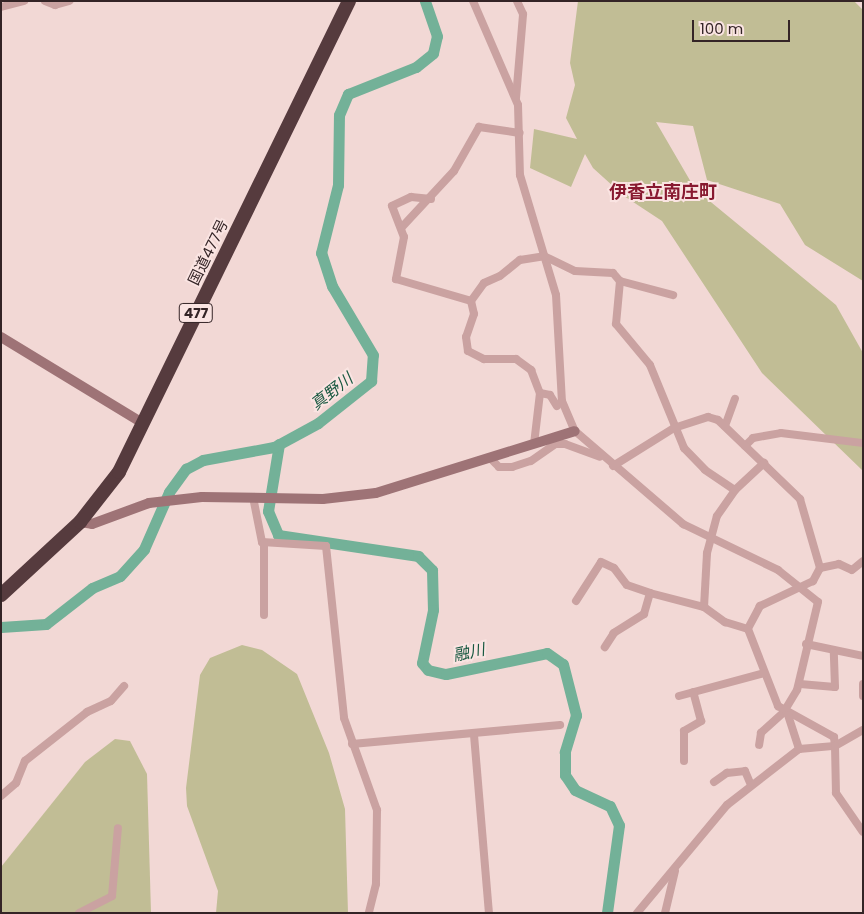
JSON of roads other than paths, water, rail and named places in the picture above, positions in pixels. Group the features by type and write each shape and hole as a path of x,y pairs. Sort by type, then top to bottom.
{"highway":[{"name":"国道477号","path":"1,595 80,522 119,472 349,1"}],"street":[{"path":"1,7 24,1"},
{"path":"45,1 55,5 69,1"},
{"path":"473,1 516,100"},
{"path":"517,1 523,14 516,100 520,133 520,175 556,296 562,401 575,430 600,457 683,524 713,536 778,570 810,593 819,610 806,644 800,684 786,713 761,733 759,745"},
{"path":"402,227 431,199 454,170 479,127 520,133"},
{"path":"431,199 411,197 392,206 402,227 404,237 396,279 471,301"},
{"path":"534,444 540,393 524,363 492,356 484,359 468,351 466,337 474,314 471,301 484,283 500,276 520,260 544,256 575,271 613,273 620,281 673,295"},
{"path":"620,281 616,324 650,365 674,428 693,460 735,490"},
{"path":"1,337 144,424"},
{"path":"540,393 550,396 557,406"},
{"path":"725,426 735,398"},
{"path":"613,466 674,428 708,416 725,426 800,499 820,568 813,581 760,606 748,629 764,673 786,713 799,748"},
{"path":"80,522 92,524 148,503 252,497 351,497 490,459 575,430"},
{"path":"745,446 754,438 781,433 863,443"},
{"path":"490,459 499,467 512,467 532,461 555,444 600,457"},
{"path":"704,607 717,516 735,490 764,463"},
{"path":"252,497 256,533 264,543 264,615"},
{"path":"264,543 326,546 344,718 377,810 376,884 369,913"},
{"path":"576,601 601,562 614,568 628,585 650,593 704,607 725,622 748,629"},
{"path":"820,568 839,564 852,570 861,566"},
{"path":"605,647 614,633 644,614 650,593"},
{"path":"806,644 834,653 863,656"},
{"path":"800,684 835,687 834,653"},
{"path":"679,696 764,673"},
{"path":"863,684 863,696"},
{"path":"1,796 16,783 25,761 87,712 111,701 124,686"},
{"path":"684,761 684,731 701,721 694,692"},
{"path":"786,713 834,737 836,794 863,832"},
{"path":"352,744 474,735 560,725"},
{"path":"637,913 675,871 727,805 751,785 799,748 835,746 863,730"},
{"path":"474,735 489,913"},
{"path":"714,782 726,773 745,771 751,785"},
{"path":"79,913 112,896 118,828"},
{"path":"665,913 675,871"}],"waterway":[{"name":"真野川","path":"1,627 46,624 92,588 120,576 144,549 169,492 186,469 203,460 274,447 318,423 371,381 373,355 332,286 321,253 338,185 339,115 348,94 416,67 433,53 437,36 425,1"},
{"name":"融川","path":"279,444 268,511 278,535 418,556 432,570 433,610 422,663 428,670 446,674 547,653 563,664 576,715 565,752 565,775 575,790 610,806 619,825 607,913"}],"district":[{"name":"伊香立南庄町","path":"663,192"}]}
